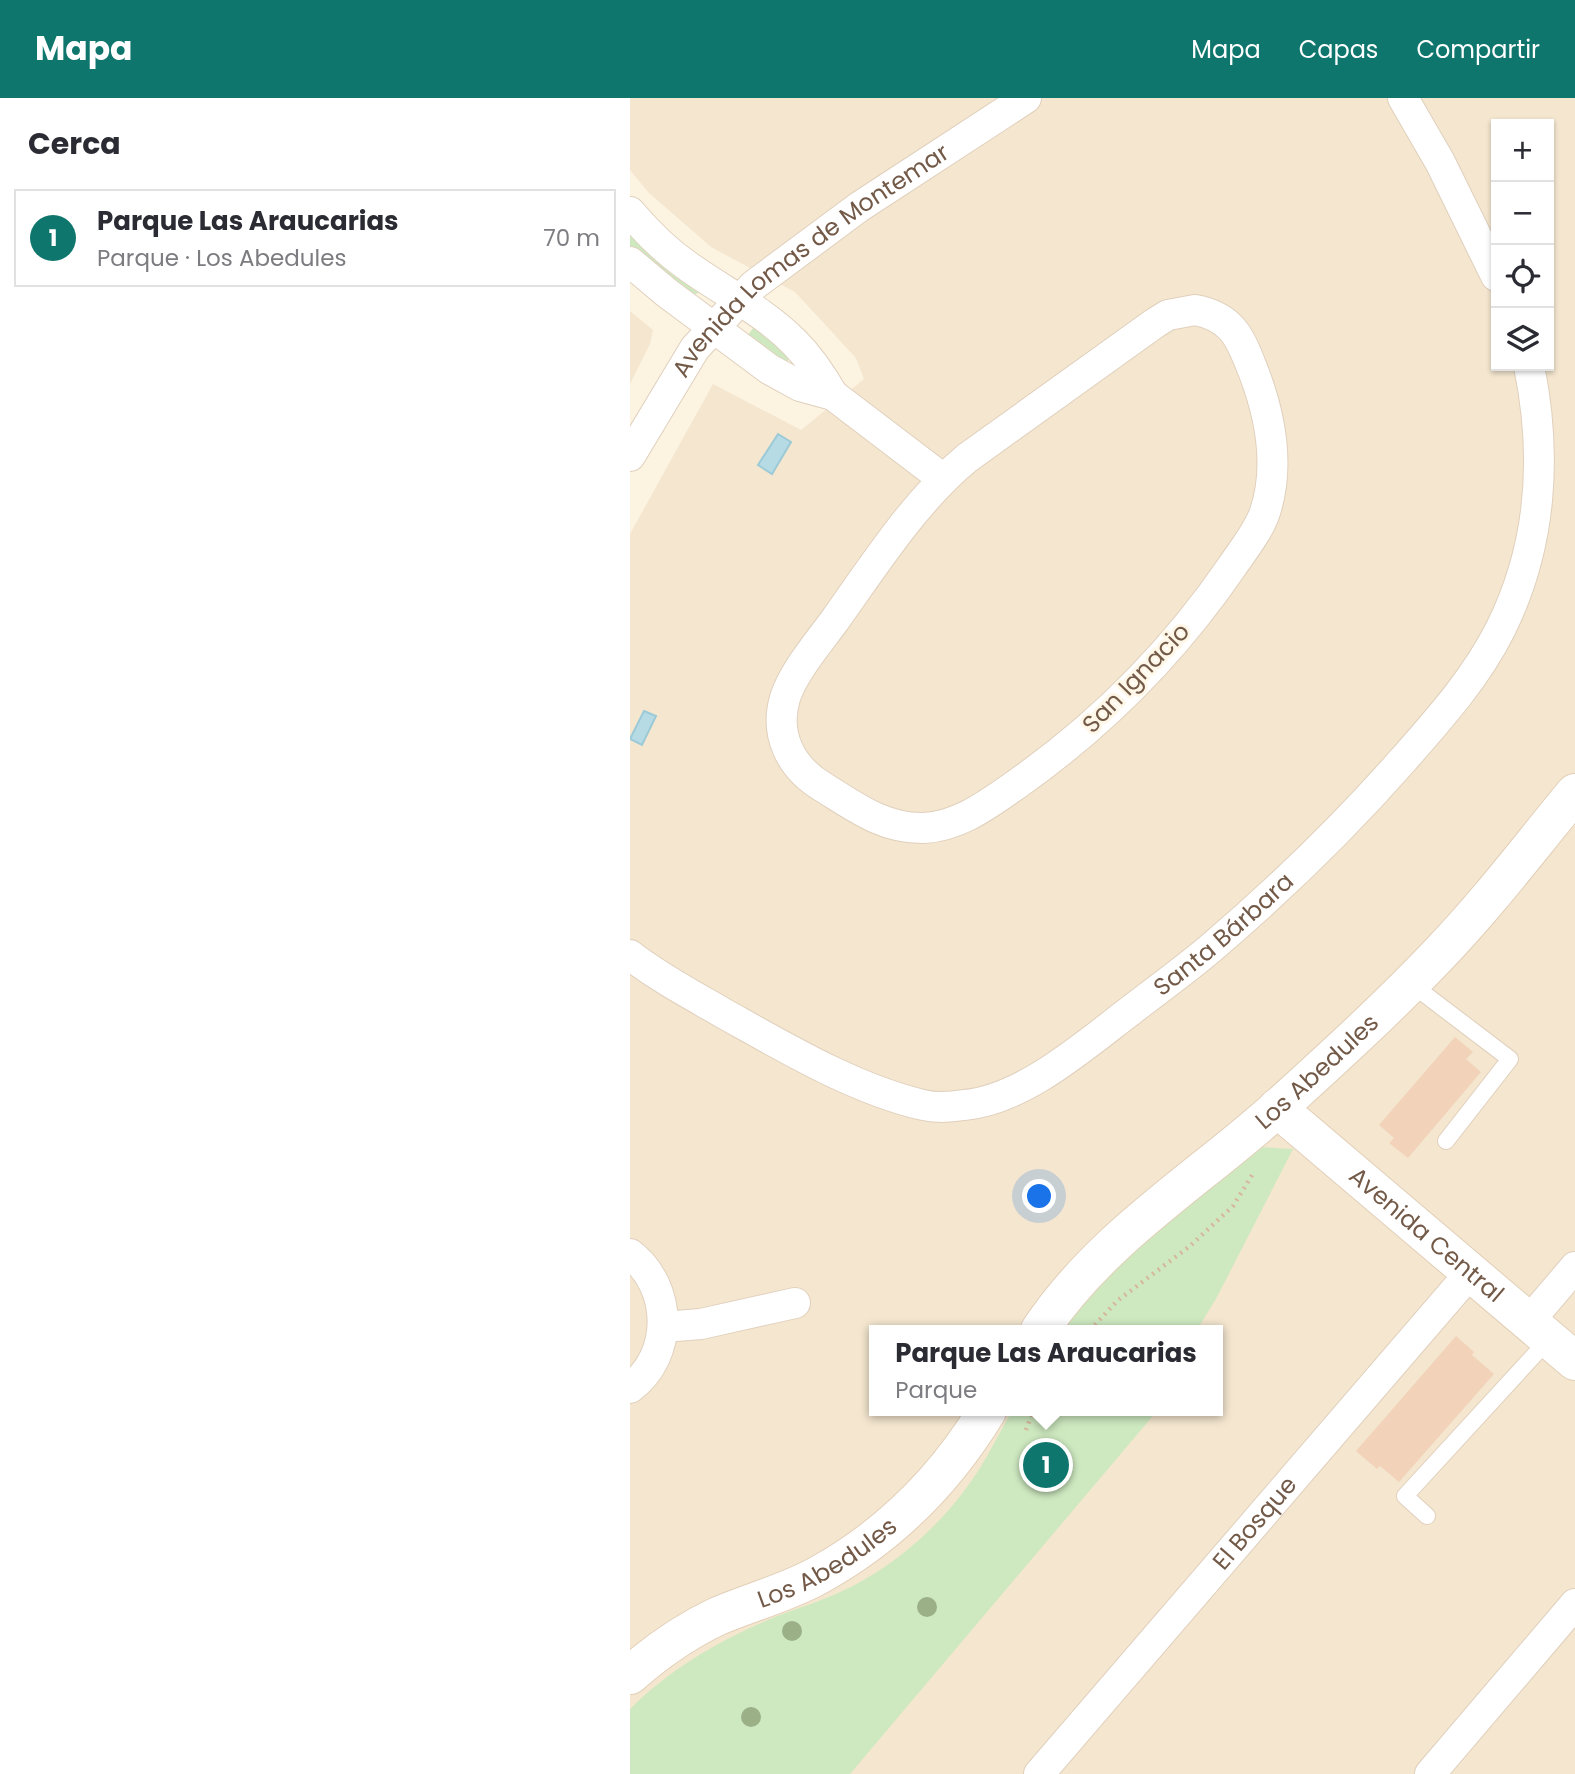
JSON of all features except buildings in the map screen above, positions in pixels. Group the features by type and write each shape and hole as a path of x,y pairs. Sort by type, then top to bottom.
{"street":[{"name":"Avenida Lomas de Montemar","path":"630,456 695,348 754,285 859,207 1026,98"},
{"path":"1403,103 1473,226 1491,265"},
{"path":"630,212 688,267 794,341 817,368 833,395"},
{"path":"630,262 779,375 800,386 833,395 942,478"},
{"name":"San Ignacio","path":"1181,311 1208,313 1221,318 1240,338 1258,384 1270,429 1272,473 1264,516 1217,589 1154,664 1132,688 1069,745 1035,771 964,819 923,828 882,822 863,814 802,772 792,759 786,744 782,711 793,680 819,642 942,478 1155,323 1181,311"},
{"name":"Santa Bárbara","path":"630,954 699,999 762,1034 867,1086 926,1106 969,1105 990,1100 1030,1082 1091,1040 1209,950 1265,901 1370,797 1462,691 1484,660 1517,591 1528,555 1539,480 1540,441 1530,371"},
{"name":"Los Abedules","path":"1043,1325 1059,1302 1104,1253 1154,1207 1277,1108 1355,1037 1442,951 1575,793"},
{"name":"Avenida Central","path":"1277,1108 1551,1340"},
{"path":"630,1254 646,1269 659,1293 663,1327 662,1339 653,1363 642,1380 630,1388"},
{"path":"1551,1340 1575,1266"},
{"name":"El Bosque","path":"1039,1774 1471,1272"},
{"path":"663,1327 701,1324 795,1303"},
{"name":"Los Abedules","path":"630,1675 667,1645 691,1630 816,1576 880,1535 932,1486 956,1459 984,1416"},
{"path":"1430,1774 1575,1604"}],"lane":[{"path":"1410,983 1510,1059 1446,1141"},
{"path":"1427,1516 1405,1496 1551,1340"}],"path":[{"path":"1095,1325 1117,1301 1190,1246 1233,1206 1261,1161"},
{"path":"1026,1430 1030,1416"}],"shaded area":[{"path":"630,98 1575,98 1575,1774 630,1774 630,534 713,384 801,430 864,379 856,358 795,292 711,247 648,192 630,170"},
{"path":"630,311 653,330 650,344 630,384"}],"green space":[{"path":"630,227 700,287 699,293 691,295 636,253 630,247"},
{"path":"754,327 788,356 788,361 782,363 747,336"},
{"path":"1259,1147 1293,1149 1200,1325 1064,1325 1107,1270"},
{"path":"1009,1416 1153,1416 850,1774 630,1774 630,1709 647,1693 684,1665 724,1641 844,1590 899,1557 932,1527 962,1494"}],"water":[{"path":"778,434 791,442 772,474 758,465"},
{"path":"644,711 656,716 642,745 630,739"}],"place":[{"name":"Parque Las Araucarias","path":"1046,1465"}]}
